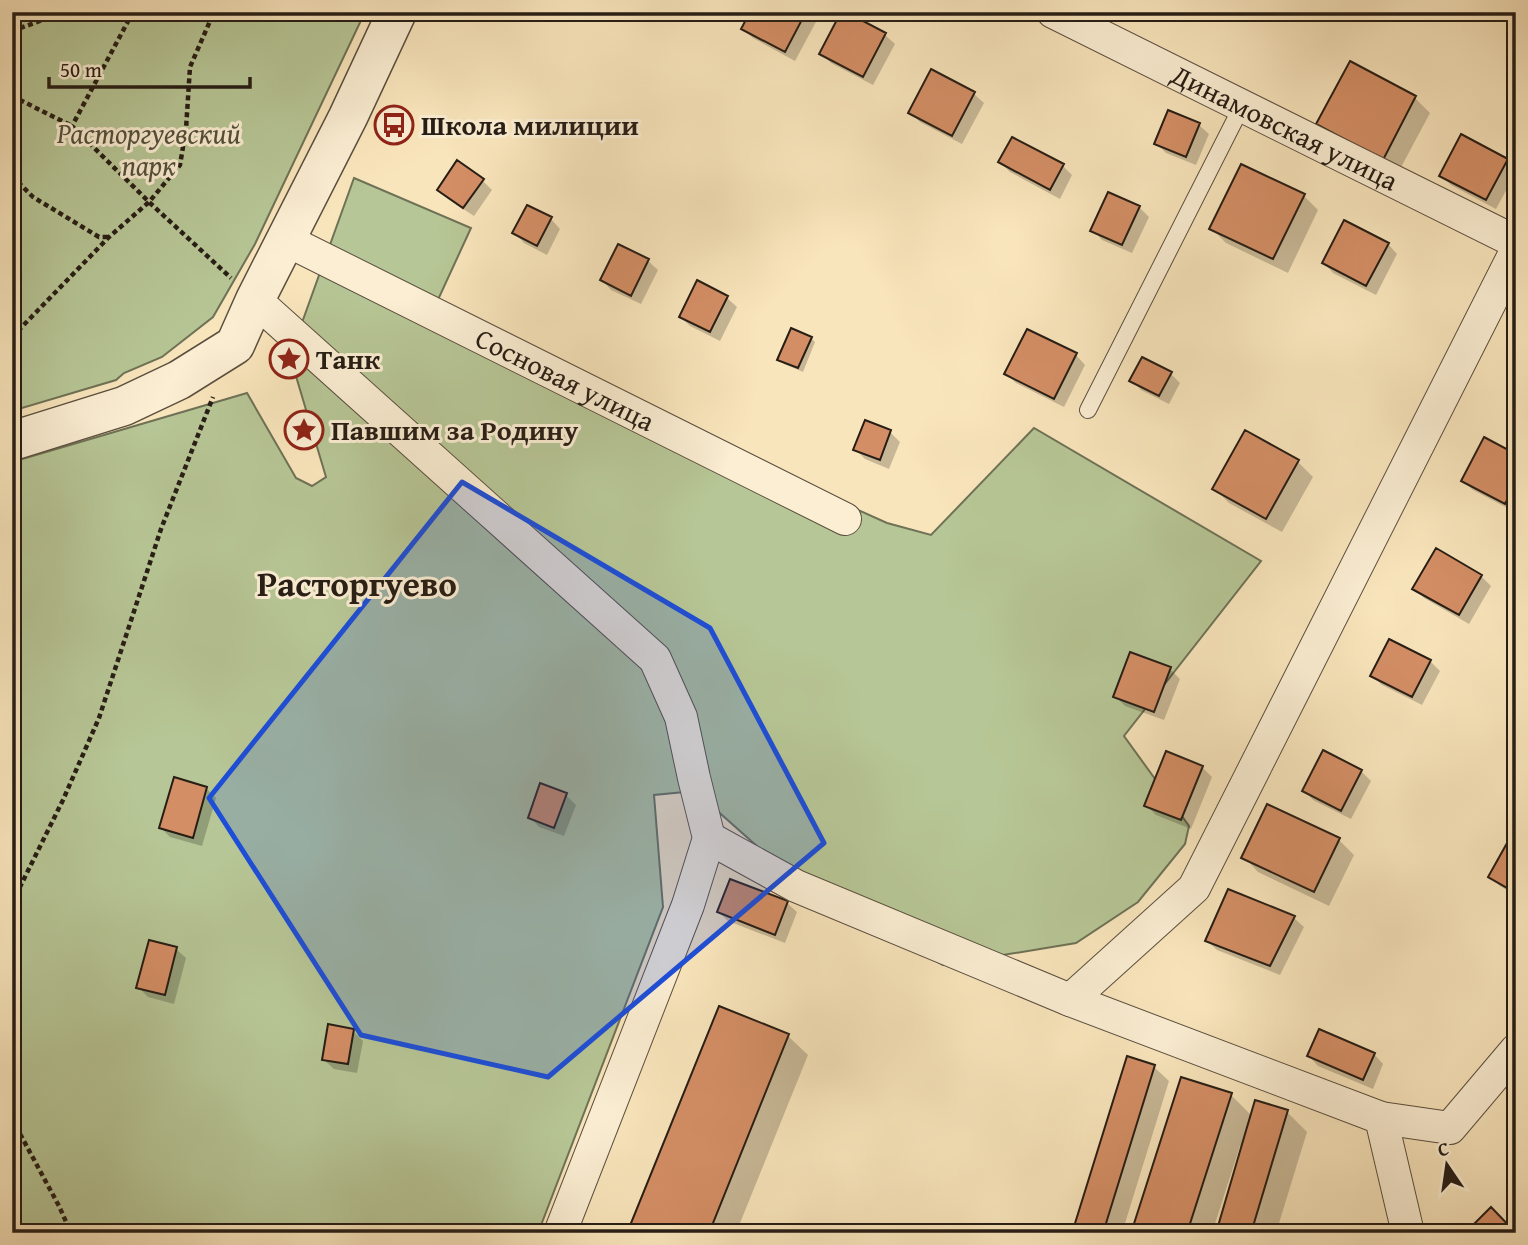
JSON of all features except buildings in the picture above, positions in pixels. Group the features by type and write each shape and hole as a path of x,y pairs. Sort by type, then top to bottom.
{"street":[{"path":"12,441 124,406 179,380 235,345 397,12"},
{"name":"Динамовская улица","path":"1052,12 1516,242"},
{"name":"Сосновая улица","path":"286,240 845,519"},
{"path":"1070,1000 1195,888 1516,251"},
{"path":"255,300 655,659 681,717 709,838 688,905 560,1233"},
{"path":"709,838 796,886 1070,1000 1381,1118 1450,1128 1516,1050"},
{"path":"1381,1118 1408,1232"}],"lane":[{"path":"1088,411 1242,106"}],"path":[{"path":"12,30 70,12"},
{"path":"72,126 133,12"},
{"path":"12,337 109,237 149,202 180,165 186,129 190,67 214,12"},
{"path":"12,96 72,126 255,300"},
{"path":"12,176 33,197 99,237 109,237"},
{"path":"12,903 63,800 99,718 161,529 215,393"},
{"path":"12,1119 71,1233"}],"highlighted area":[{"path":"462,482 710,628 824,843 548,1077 361,1035 209,798"}],"green space":[{"name":"Расторгуевский парк","path":"12,12 365,12 255,244 213,317 162,357 124,373 116,380 12,411"},
{"path":"354,178 471,228 430,317 887,523 931,535 1034,428 1261,561 1124,736 1189,826 1185,844 1138,902 1076,943 943,965 795,880 695,791 654,795 663,907 538,1233 12,1233 12,462 247,393 296,478 312,486 326,477 290,356"}],"place":[{"name":"Школа милиции","path":"394,125"},
{"name":"Танк","path":"289,359"},
{"name":"Павшим за Родину","path":"304,430"}],"district":[{"name":"Расторгуево","path":"357,584"}]}
